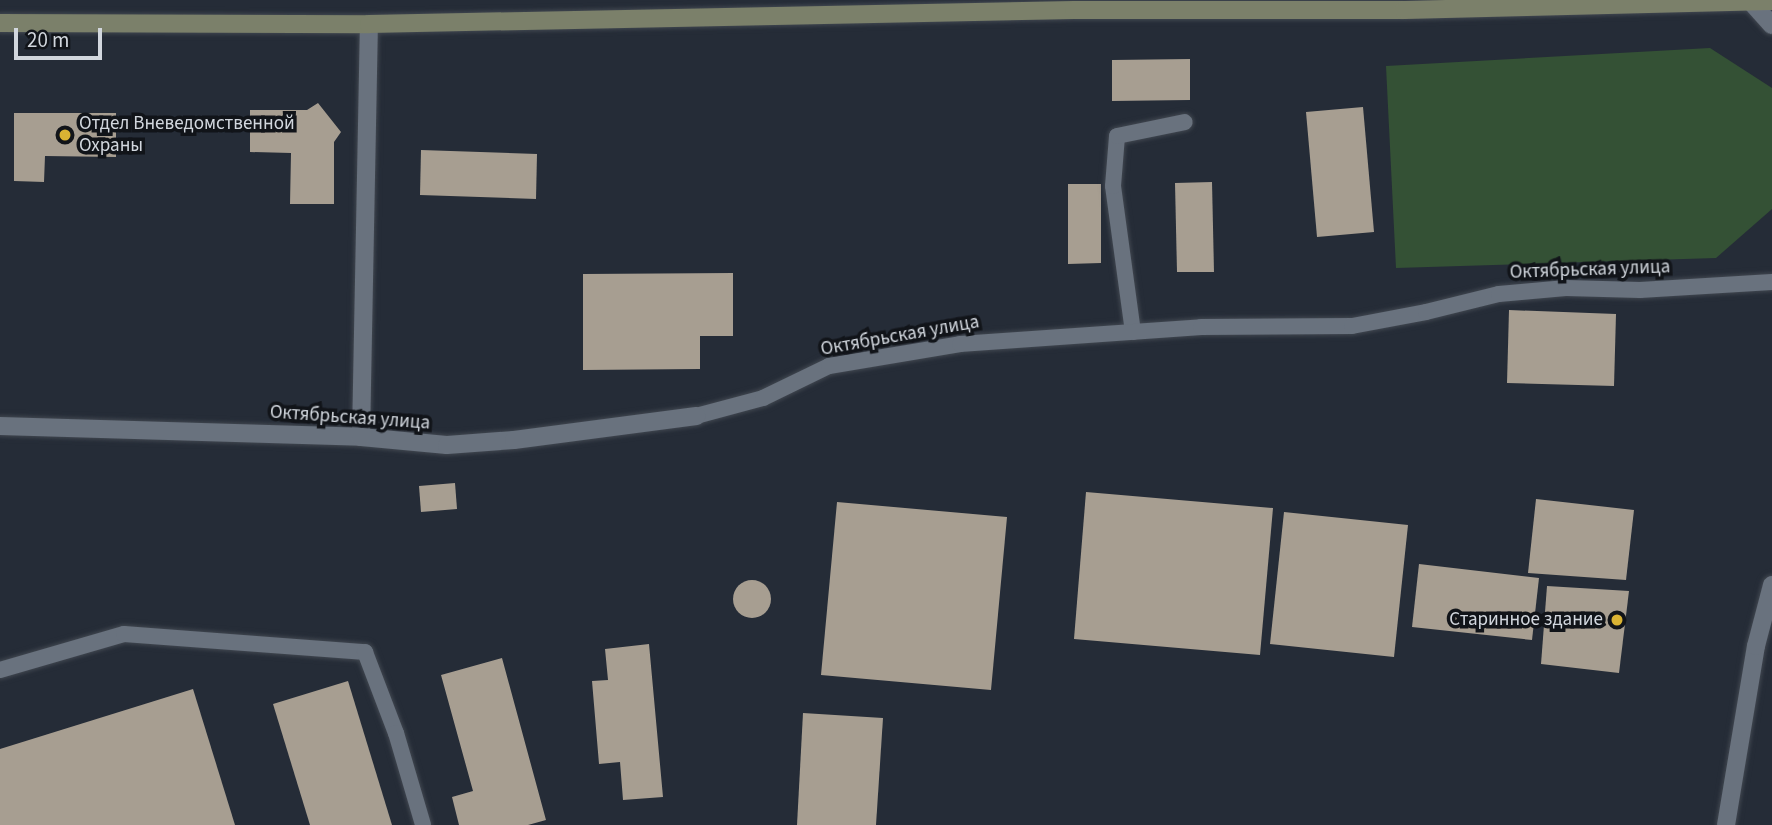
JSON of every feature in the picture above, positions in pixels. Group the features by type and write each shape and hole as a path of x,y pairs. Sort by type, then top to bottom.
{"main road":[{"path":"0,23 369,24 1074,5 1404,10 1772,1"}],"street":[{"path":"1751,2 1772,25"},
{"path":"361,438 369,24"},
{"name":"Октябрьская улица","path":"0,426 361,438 447,445 514,440 696,416"},
{"path":"1726,825 1756,646 1772,585"}],"lane":[{"path":"1133,332 1114,187 1116,136 1185,121"},
{"name":"Октябрьская улица","path":"696,416 763,398 829,366 960,344 1201,327 1352,326 1499,294 1566,288 1640,290 1772,282"},
{"path":"0,670 124,634 365,652 396,733 424,825"}],"green space":[{"path":"1710,48 1772,88 1772,209 1716,258 1396,268 1386,66"}],"building":[{"path":"1190,59 1190,100 1112,101 1112,60"},
{"path":"318,103 341,132 334,142 334,204 290,204 291,153 250,152 250,110 307,110"},
{"path":"1363,107 1374,232 1317,237 1306,112"},
{"name":"Отдел Вневедомственной Охраны","path":"14,113 116,113 116,157 45,156 44,182 14,181"},
{"path":"421,150 537,154 536,199 420,195"},
{"path":"1212,182 1214,272 1177,272 1175,183"},
{"path":"1068,184 1101,184 1101,263 1068,264"},
{"path":"733,273 733,336 700,336 700,369 583,370 583,274"},
{"path":"1509,310 1616,314 1614,386 1507,383"},
{"path":"455,483 457,509 421,512 419,486"},
{"path":"1086,492 1273,508 1260,655 1074,639"},
{"path":"1536,499 1634,510 1626,580 1528,573"},
{"path":"837,502 1007,517 991,690 821,675"},
{"path":"1284,512 1408,525 1394,657 1270,644"},
{"path":"1419,564 1539,578 1532,640 1412,627"},
{"path":"752,580 765,586 771,599 765,612 752,618 739,612 733,599 739,586"},
{"path":"1547,586 1629,591 1619,673 1541,664"},
{"path":"649,644 663,797 623,800 620,762 599,764 592,681 608,680 605,649"},
{"path":"502,658 546,820 528,825 459,825 452,797 473,791 441,675"},
{"path":"348,681 392,825 310,825 273,704"},
{"path":"193,689 235,825 0,825 0,749"},
{"path":"803,713 883,718 876,825 797,825"}],"place":[{"name":"Отдел Вневедомственной Охраны","path":"65,135"},
{"name":"Старинное здание","path":"1617,620"}]}
